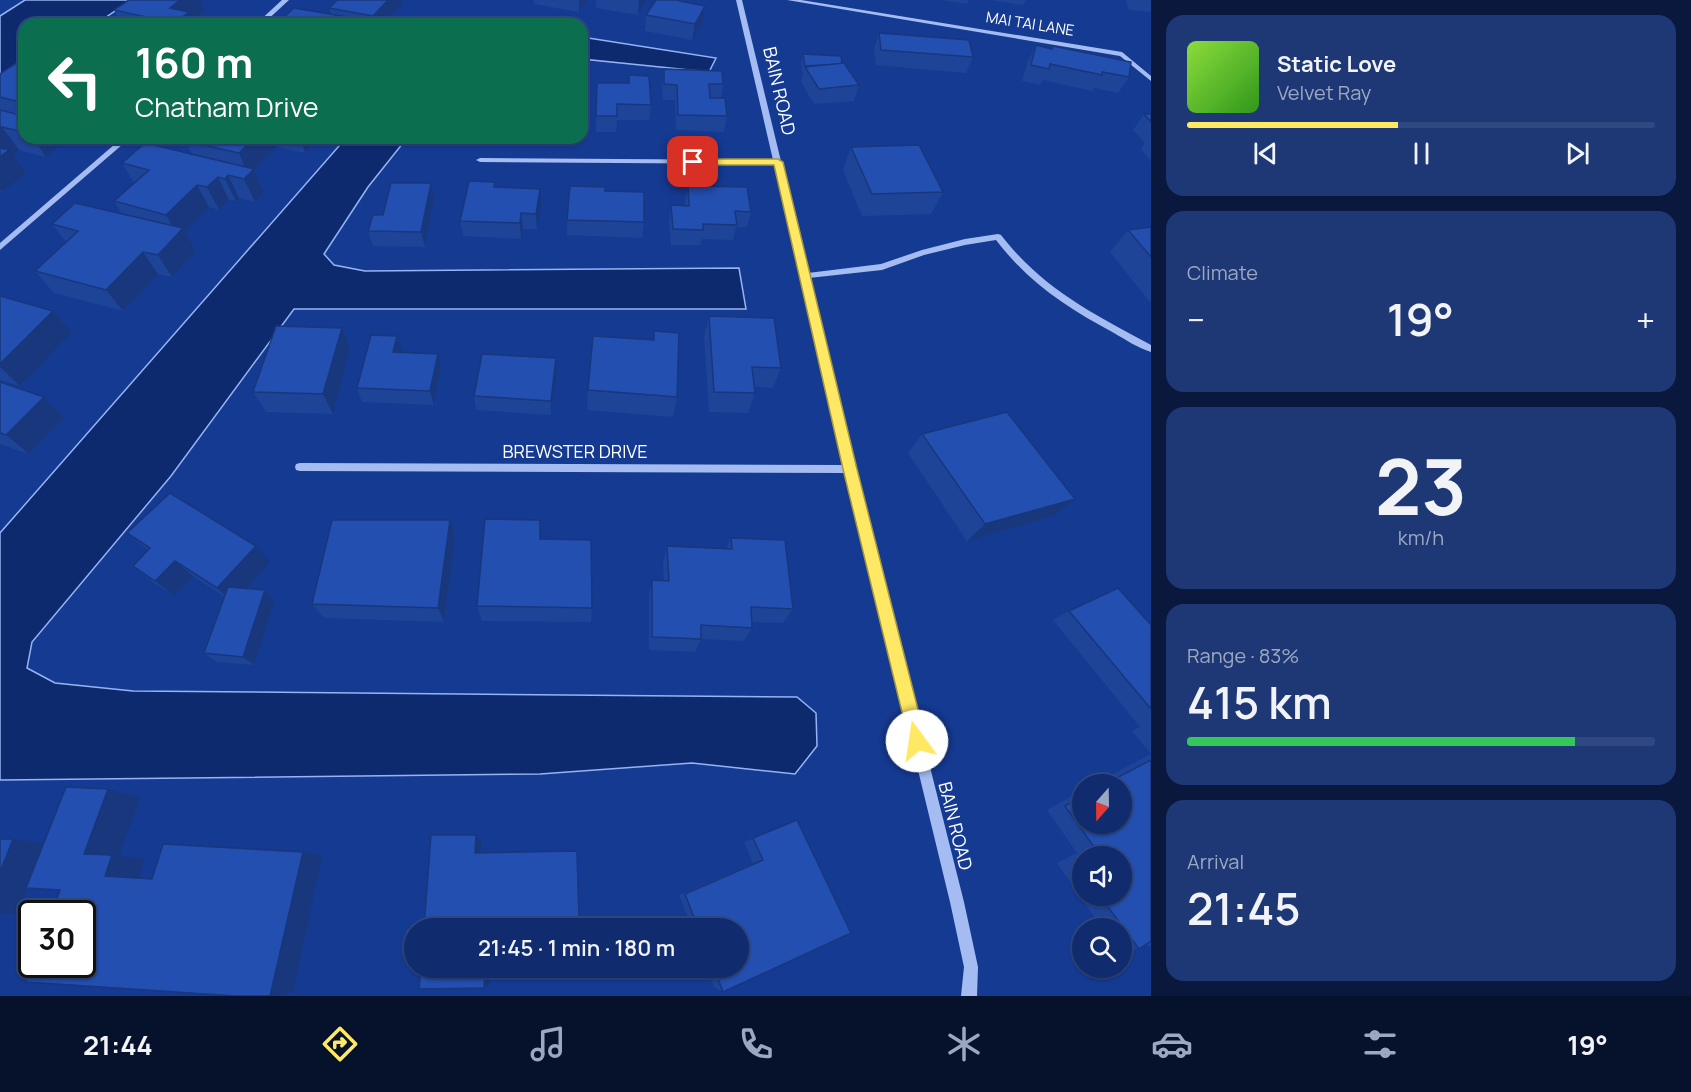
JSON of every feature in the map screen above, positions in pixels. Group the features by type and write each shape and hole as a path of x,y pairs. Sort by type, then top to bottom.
{"street":[{"path":"265,18 286,0"},
{"name":"BAIN ROAD","path":"739,0 850,469 957,902 971,967 969,996"},
{"name":"MAI TAI LANE","path":"790,0 1122,54 1151,79"},
{"path":"0,247 119,144"},
{"path":"480,160 778,162"},
{"path":"805,276 882,267 922,253 998,237 1011,256 1070,305 1151,349"},
{"name":"BREWSTER DRIVE","path":"300,467 850,469"}],"water":[{"path":"25,0 131,0 105,18 18,18 18,77 0,89 0,16"},
{"path":"588,38 716,58 709,72 588,60"},
{"path":"341,144 402,144 368,187 324,254 334,265 365,271 739,268 746,309 294,309 171,476 32,642 27,668 55,683 133,691 797,697 816,713 817,746 795,774 692,763 540,774 0,780 0,533"}],"building":[{"path":"129,0 180,0 170,8 189,12 181,18 151,18 114,10"},
{"path":"337,0 388,0 373,16 329,8"},
{"path":"656,0 681,0 705,6 695,24 646,15"},
{"path":"294,8 353,18 283,18"},
{"path":"879,33 969,40 973,57 881,50"},
{"path":"1036,45 1052,49 1053,46 1131,62 1129,77 1102,72 1102,75 1050,64 1049,69 1031,65"},
{"path":"803,54 841,56 842,64 805,66"},
{"path":"18,62 18,102 0,97 0,74"},
{"path":"844,63 859,85 819,89 805,67"},
{"path":"664,69 722,71 723,84 709,84 710,98 725,98 727,116 678,115 677,85 664,84"},
{"path":"629,75 649,76 651,105 617,104 617,116 596,116 597,83 629,83"},
{"path":"0,110 18,114 18,131 0,128"},
{"path":"1144,114 1151,114 1151,122"},
{"path":"144,144 149,144 254,169 244,179 228,175 225,179 218,177 207,187 197,185 166,215 114,201 149,170 122,163"},
{"path":"198,144 248,144 239,153"},
{"path":"919,145 943,192 872,194 851,147"},
{"path":"0,148 9,150 0,157"},
{"path":"469,181 495,182 494,187 540,189 536,214 521,213 520,223 460,221"},
{"path":"391,183 431,183 421,232 368,231 373,215 383,215"},
{"path":"570,186 605,187 605,191 644,192 644,222 567,220"},
{"path":"688,186 747,187 751,212 735,211 737,225 703,224 703,230 673,229 671,205 689,206"},
{"path":"75,203 183,228 158,255 143,252 106,290 35,271 78,231 52,224"},
{"path":"1151,227 1151,257 1128,230"},
{"path":"0,296 53,311 0,364"},
{"path":"709,316 774,318 781,368 752,367 755,393 714,392"},
{"path":"276,326 342,328 323,394 253,392"},
{"path":"654,331 679,333 677,397 588,390 593,336 654,340"},
{"path":"371,335 397,336 393,352 438,354 430,391 357,388"},
{"path":"482,354 556,358 551,401 474,396"},
{"path":"0,382 44,397 6,435 0,433"},
{"path":"1007,412 1075,499 985,524 922,434"},
{"path":"170,493 256,546 217,588 175,561 155,581 133,566 150,548 127,533"},
{"path":"485,519 540,520 540,539 591,540 592,608 477,606"},
{"path":"332,520 450,520 438,608 312,604"},
{"path":"731,538 785,540 793,609 751,607 752,628 701,625 701,639 652,637 652,580 669,581 667,546 732,549"},
{"path":"228,587 265,590 243,657 204,653"},
{"path":"1118,588 1151,625 1151,709 1069,611"},
{"path":"1151,760 1151,941 1139,949 1132,939 1132,918 1116,918 1107,906 1132,906 1132,846 1093,846 1085,834 1132,834 1132,774 1124,774"},
{"path":"66,787 108,789 84,854 112,855 105,876 152,879 163,844 303,852 270,996 236,996 26,982 27,978 96,978 96,900 57,900 60,890 26,888"},
{"path":"1072,802 1072,816 1065,806"},
{"path":"797,820 851,933 723,992 718,978 749,978 749,918 694,918 685,894 763,860 753,838"},
{"path":"431,835 476,835 475,853 577,851 579,918 425,918"},
{"path":"0,839 13,839 0,872"},
{"path":"420,978 484,978 484,988 419,989"}],"route":[{"path":"693,162 778,162 917,741"}]}
